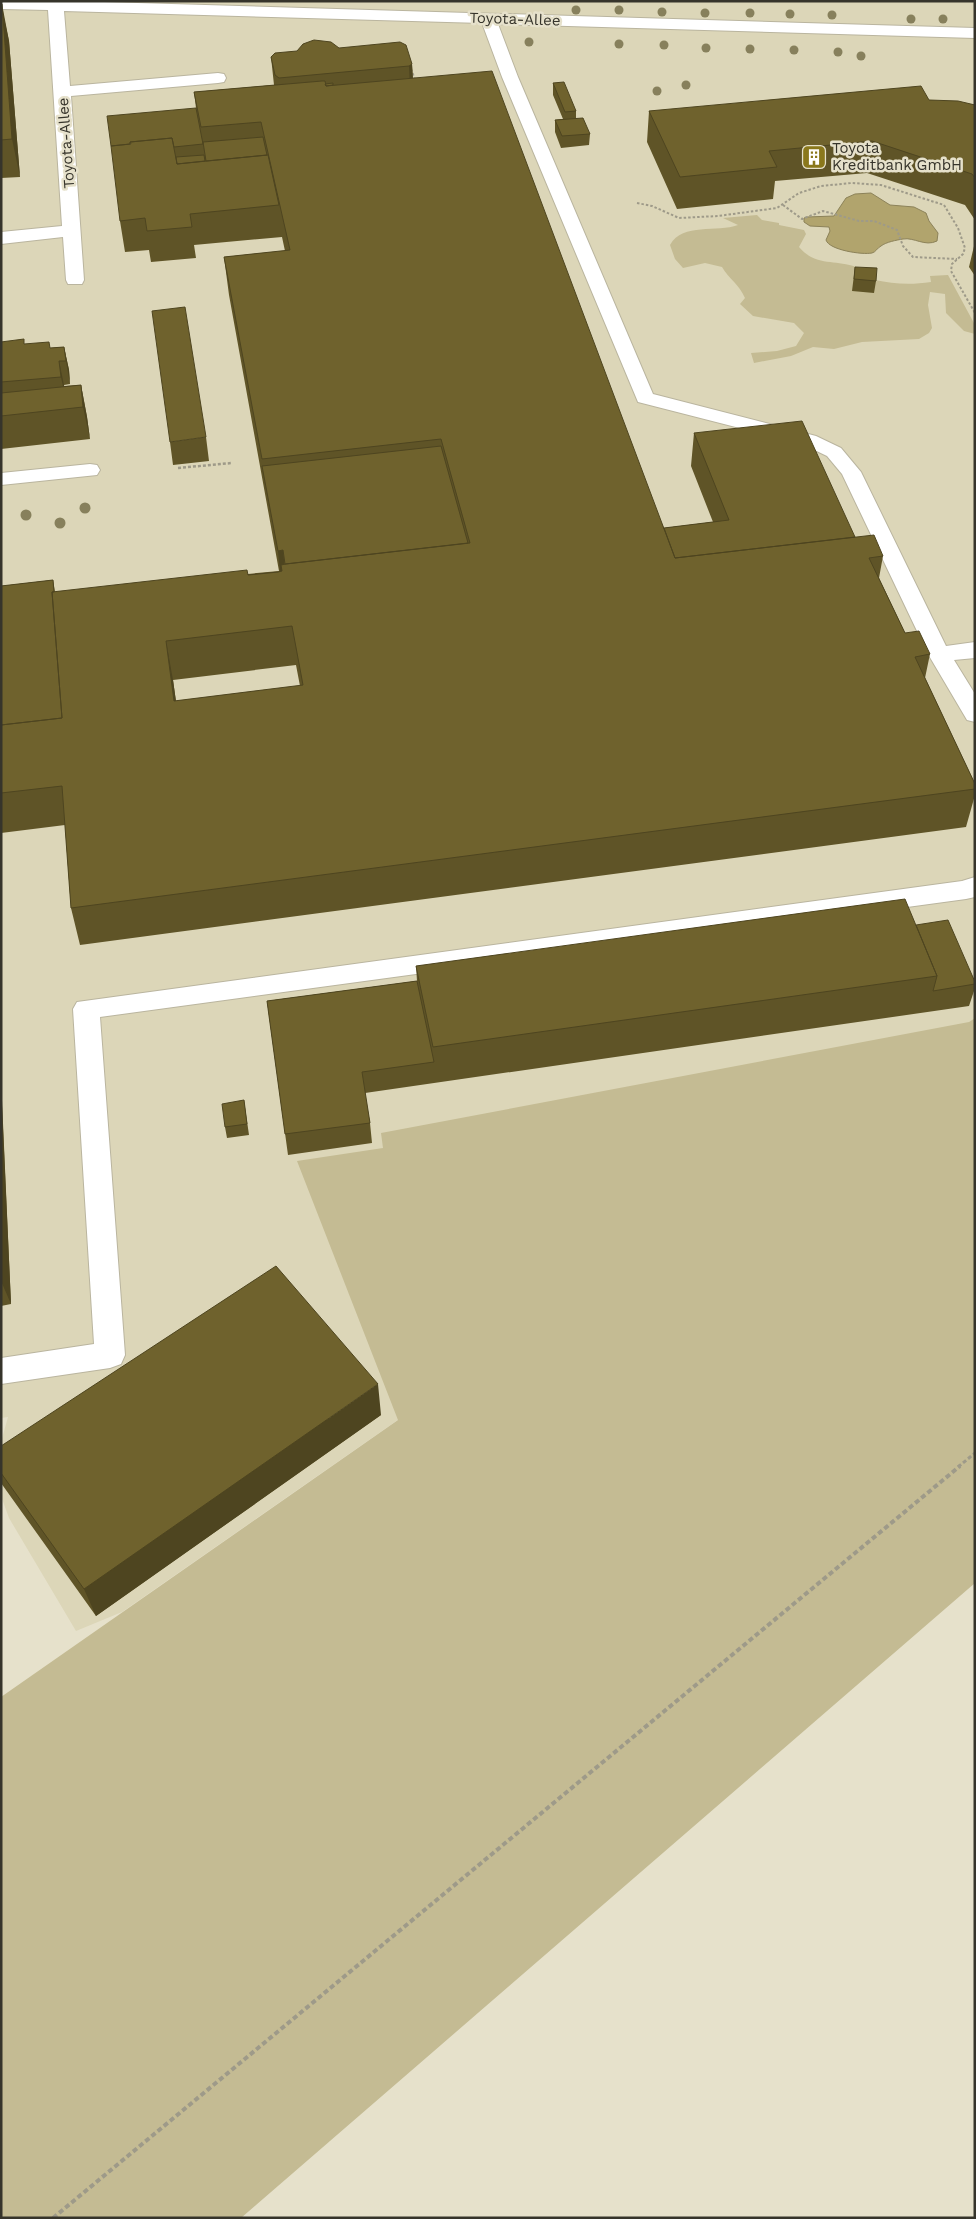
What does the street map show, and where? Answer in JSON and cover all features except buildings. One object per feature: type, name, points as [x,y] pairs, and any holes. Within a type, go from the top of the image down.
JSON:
[{"type":"street","name":"Toyota-Allee","points":[[1,4],[975,33]]},
{"type":"street","name":"Toyota-Allee","points":[[56,6],[75,280]]},
{"type":"street","points":[[489,18],[492,32],[510,77],[645,398],[808,440],[834,452],[851,472],[939,654],[975,714]]},
{"type":"street","points":[[62,92],[218,78]]},
{"type":"street","points":[[1,238],[72,231]]},
{"type":"street","points":[[1,479],[90,470]]},
{"type":"street","points":[[939,654],[975,650]]},
{"type":"street","points":[[1,1371],[110,1355],[86,1009],[946,893],[975,886]]},
{"type":"path","points":[[410,63],[417,86]]},
{"type":"path","points":[[637,203],[650,203],[658,207],[667,216],[684,219],[774,209],[784,205],[800,193],[829,186],[860,183],[884,186],[944,205],[951,212],[966,246],[963,255],[952,264],[951,271],[975,313]]},
{"type":"path","points":[[784,205],[802,219],[823,211],[859,221],[874,221],[897,230],[903,246],[913,257],[958,259]]},
{"type":"path","points":[[178,468],[232,462]]},
{"type":"path","points":[[53,2218],[975,1453]]},
{"type":"shaded area","points":[[1,1],[975,1],[975,1018],[122,1612],[76,1631],[9,1518],[1,1496],[1,1442],[8,1417],[1,1418]]},
{"type":"shaded area","points":[[871,193],[890,205],[914,207],[926,213],[929,221],[938,233],[937,241],[928,243],[903,239],[886,243],[872,253],[854,252],[839,249],[828,244],[826,240],[830,231],[829,227],[810,226],[804,222],[804,218],[807,217],[834,216],[846,198],[855,194]]},
{"type":"shaded area","points":[[757,215],[762,220],[804,230],[806,234],[799,247],[812,257],[856,267],[872,279],[916,284],[931,282],[930,276],[948,275],[975,325],[975,334],[964,331],[946,313],[945,294],[930,292],[928,305],[932,328],[929,333],[919,339],[862,342],[834,349],[813,347],[791,356],[754,363],[751,353],[777,351],[796,346],[804,333],[794,323],[753,316],[740,304],[745,298],[722,267],[705,263],[683,268],[675,259],[670,245],[683,233],[738,225],[723,218]]},
{"type":"shaded area","points":[[975,1018],[975,1583],[241,2218],[1,2218],[1,1697],[398,1420],[297,1161],[383,1148],[381,1133],[969,1022]]},
{"type":"place","name":"Toyota Kreditbank GmbH","points":[[814,157]]}]
